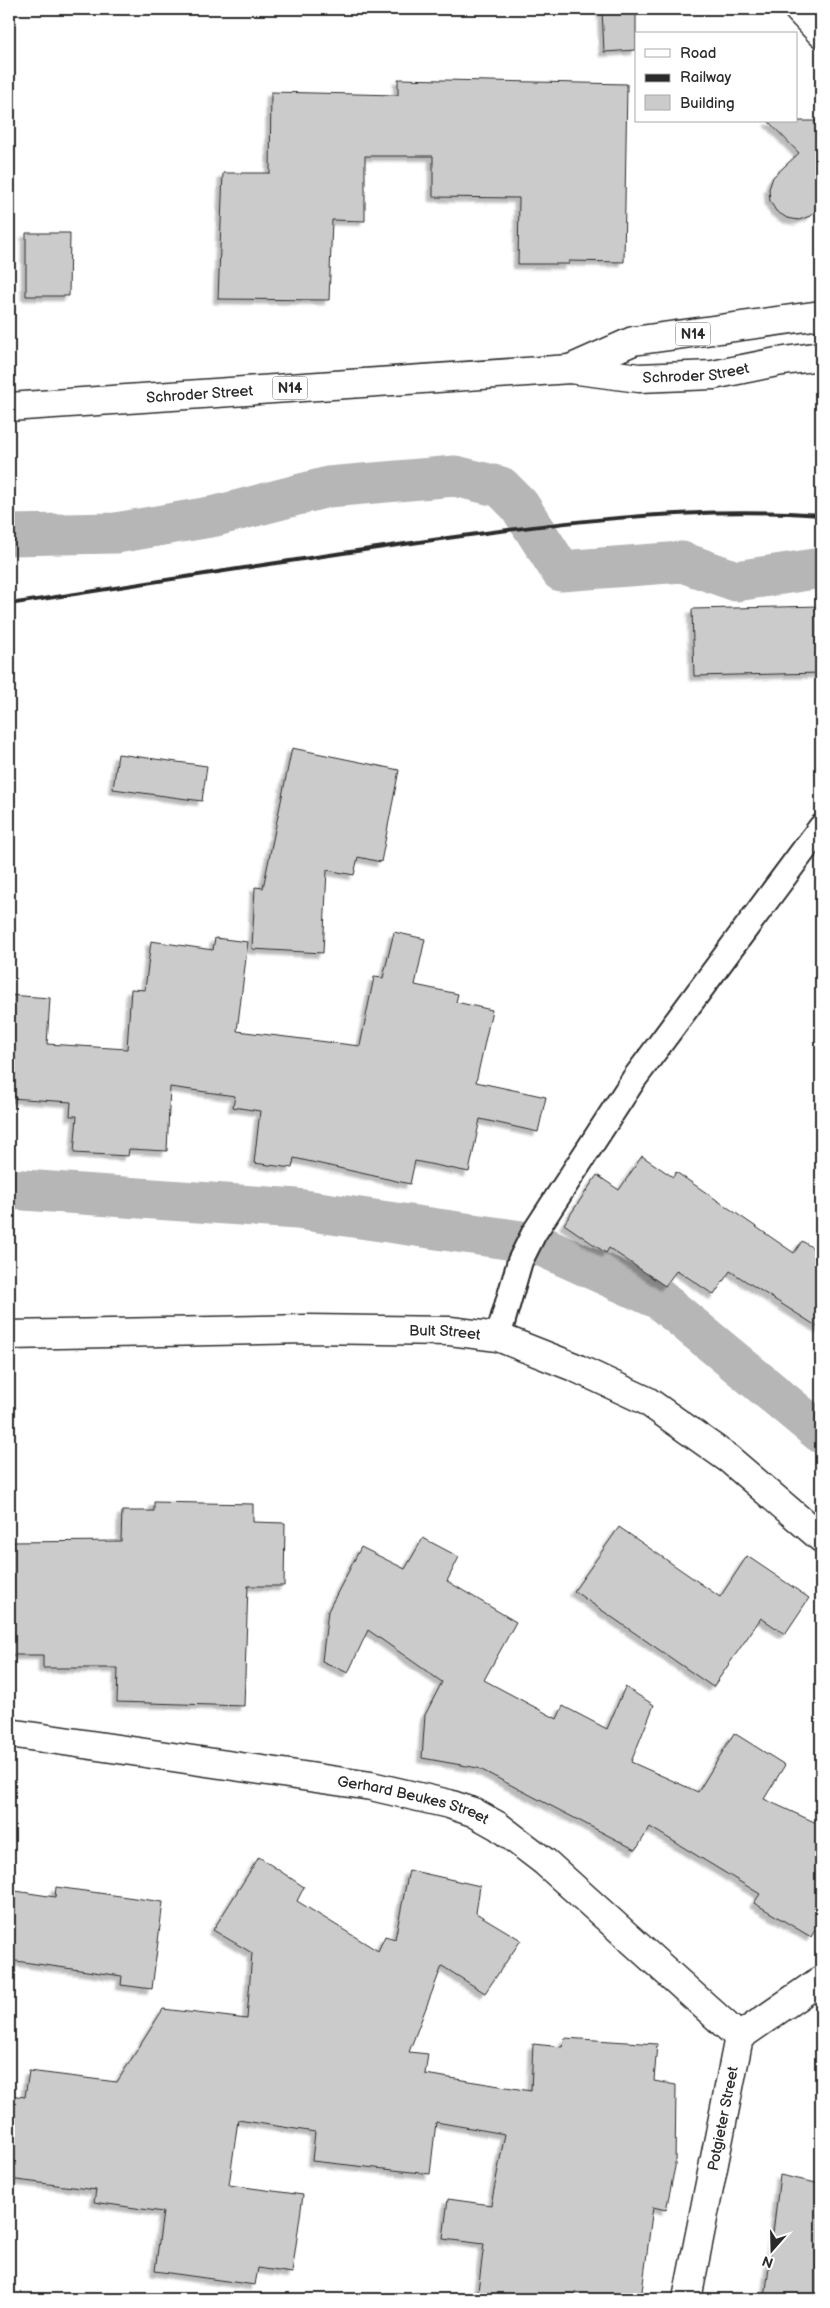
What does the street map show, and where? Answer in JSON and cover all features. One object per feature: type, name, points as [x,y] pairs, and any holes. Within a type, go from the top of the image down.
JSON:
[{"type":"main road","points":[[798,9],[821,33]]},
{"type":"main road","name":"Schroder Street","points":[[570,369],[633,342],[821,316]]},
{"type":"main road","name":"Schroder Street","points":[[9,407],[570,369],[639,378],[713,375],[778,362],[821,356]]},
{"type":"main road","name":"Bult Street","points":[[9,1335],[308,1329],[450,1331],[498,1337],[574,1367],[648,1401],[729,1459],[821,1538]]},
{"type":"main road","name":"Gerhard Beukes Street","points":[[9,1733],[371,1786],[428,1798],[473,1812],[525,1844],[739,2037]]},
{"type":"main road","points":[[739,2037],[821,1980]]},
{"type":"main road","name":"Potgieter Street","points":[[687,2299],[739,2037]]},
{"type":"lane","points":[[498,1337],[520,1261],[534,1233],[634,1079],[821,827]]},
{"type":"building","points":[[602,9],[636,9],[635,50],[604,52]]},
{"type":"building","points":[[398,79],[627,84],[624,262],[569,261],[569,264],[518,264],[519,198],[433,197],[433,156],[365,156],[365,221],[332,220],[329,300],[218,299],[223,173],[270,173],[271,92],[398,95]]},
{"type":"building","points":[[821,121],[821,205],[810,216],[799,220],[787,218],[776,211],[770,201],[769,189],[773,177],[799,153],[769,122]]},
{"type":"building","points":[[26,233],[70,233],[69,296],[26,296]]},
{"type":"building","points":[[821,606],[821,673],[694,676],[692,609]]},
{"type":"building","points":[[292,748],[399,770],[381,862],[358,857],[354,875],[327,870],[323,953],[252,949],[255,887],[263,888]]},
{"type":"building","points":[[118,754],[207,766],[202,801],[113,789]]},
{"type":"building","points":[[394,932],[425,939],[415,985],[458,994],[456,1002],[492,1010],[476,1082],[546,1097],[538,1132],[480,1119],[469,1172],[415,1161],[410,1184],[294,1158],[292,1168],[254,1163],[260,1111],[233,1107],[235,1096],[170,1087],[167,1151],[129,1149],[128,1156],[74,1153],[77,1116],[70,1116],[71,1102],[9,1098],[9,995],[50,998],[47,1044],[127,1049],[131,989],[145,990],[151,941],[213,950],[215,938],[248,942],[237,1031],[360,1046],[374,977],[383,978]]},
{"type":"building","points":[[642,1156],[673,1177],[676,1172],[794,1253],[802,1241],[821,1253],[821,1329],[730,1271],[714,1295],[677,1270],[665,1286],[609,1248],[606,1253],[564,1224],[597,1175],[619,1190]]},
{"type":"building","points":[[154,1502],[253,1504],[253,1522],[285,1523],[284,1586],[248,1586],[244,1706],[117,1702],[118,1668],[43,1668],[43,1655],[9,1655],[9,1542],[121,1541],[122,1511],[154,1511]]},
{"type":"building","points":[[619,1527],[720,1597],[747,1556],[809,1598],[785,1634],[761,1618],[713,1687],[574,1591]]},
{"type":"building","points":[[423,1538],[459,1557],[447,1581],[516,1622],[484,1680],[557,1719],[563,1706],[607,1729],[625,1687],[654,1705],[631,1762],[698,1792],[734,1733],[785,1765],[764,1799],[821,1825],[821,1920],[811,1937],[754,1903],[760,1894],[650,1827],[636,1850],[478,1768],[422,1758],[425,1715],[442,1682],[368,1630],[348,1673],[322,1661],[328,1611],[361,1547],[405,1569]]},
{"type":"building","points":[[259,1857],[304,1887],[297,1901],[378,1951],[385,1936],[395,1939],[409,1870],[480,1886],[476,1913],[521,1940],[485,1993],[442,1966],[409,2052],[428,2054],[425,2074],[531,2091],[533,2044],[562,2047],[565,2038],[657,2044],[654,2081],[676,2085],[675,2167],[666,2210],[653,2207],[641,2299],[477,2299],[484,2244],[443,2239],[448,2199],[491,2205],[505,2134],[436,2122],[430,2174],[312,2161],[315,2132],[238,2120],[229,2185],[303,2195],[292,2273],[258,2268],[255,2285],[155,2271],[163,2212],[94,2202],[96,2190],[9,2179],[9,2095],[25,2097],[29,2071],[117,2082],[163,2009],[247,2019],[252,1953],[213,1930]]},
{"type":"building","points":[[56,1887],[163,1902],[152,1989],[121,1985],[122,1976],[9,1960],[9,1890],[55,1897]]},
{"type":"building","points":[[780,2175],[821,2184],[821,2299],[765,2299]]},
{"type":"waterway","points":[[9,535],[116,533],[216,516],[328,487],[455,476],[501,487],[519,505],[561,571],[682,562],[736,581],[821,568]]},
{"type":"waterway","points":[[9,1189],[297,1209],[535,1243],[659,1299],[821,1433]]},
{"type":"railway","points":[[9,604],[361,550],[565,523],[667,514],[719,512],[821,515]]}]
